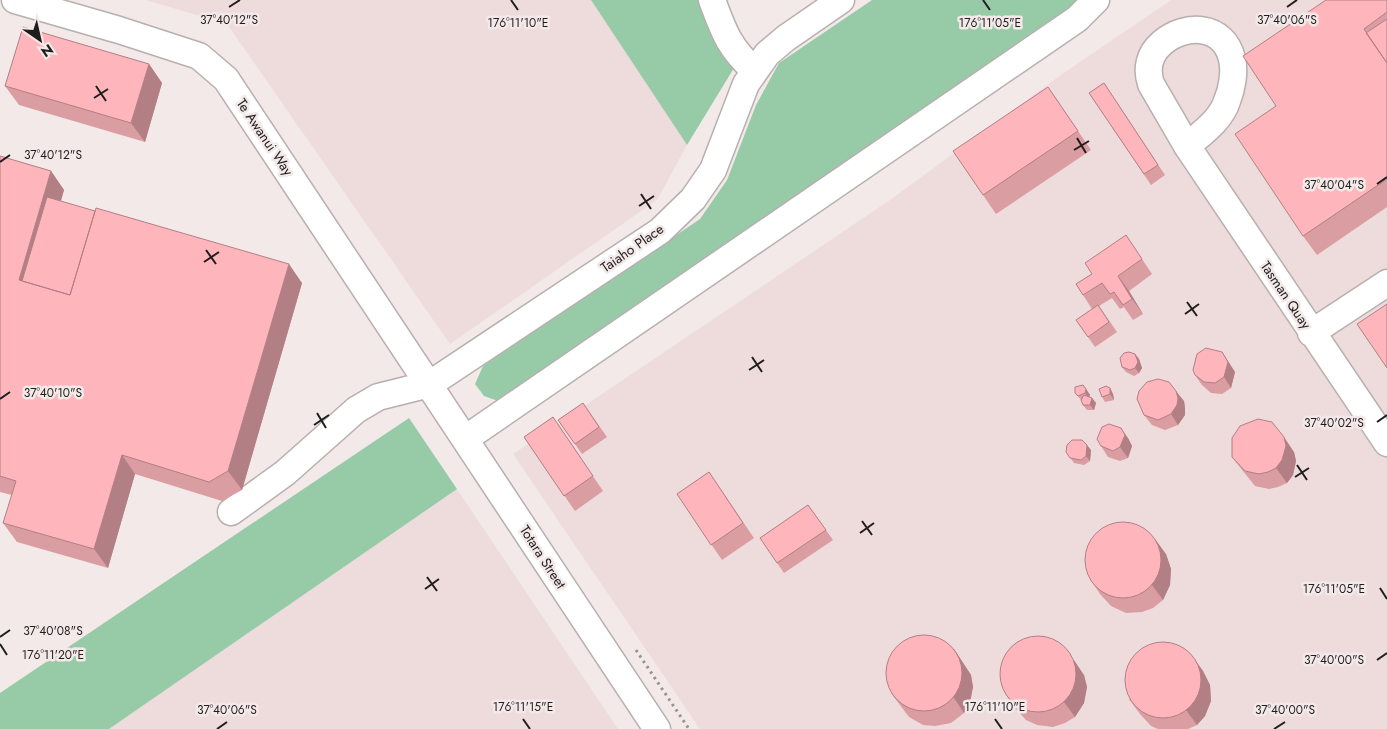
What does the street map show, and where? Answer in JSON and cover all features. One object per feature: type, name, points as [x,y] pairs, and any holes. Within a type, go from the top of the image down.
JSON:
[{"type":"street","name":"Te Awanui Way","points":[[15,0],[120,30],[199,56],[226,79],[430,384]]},
{"type":"street","points":[[712,0],[724,33],[737,55],[755,71]]},
{"type":"street","name":"Taiaho Place","points":[[231,512],[285,473],[356,410],[378,397],[430,384],[660,231],[693,199],[713,170],[746,84],[767,54],[786,38],[841,0]]},
{"type":"street","points":[[465,439],[1077,19],[1096,0]]},
{"type":"street","name":"Tasman Quay","points":[[1188,146],[1311,333],[1387,443]]},
{"type":"street","points":[[1311,333],[1387,283]]},
{"type":"street","name":"Totara Street","points":[[430,384],[657,729]]},
{"type":"path","points":[[632,644],[689,729]]},
{"type":"shaded area","points":[[146,0],[591,0],[687,145],[657,200],[450,344],[227,24]]},
{"type":"shaded area","points":[[1171,0],[1387,0],[1387,729],[700,729],[513,454],[890,200],[1061,75]]},
{"type":"shaded area","points":[[457,489],[618,729],[109,729]]},
{"type":"green space","points":[[591,0],[702,0],[734,68],[687,145]]},
{"type":"green space","points":[[872,0],[1084,0],[501,402],[484,396],[475,384],[483,366],[700,219],[727,180],[756,105],[779,63]]},
{"type":"green space","points":[[409,418],[457,489],[109,729],[0,729],[0,693]]},
{"type":"building","points":[[1326,0],[1387,0],[1387,12],[1364,29],[1387,63],[1387,179],[1303,236],[1235,134],[1276,106],[1243,56]]},
{"type":"building","points":[[1387,19],[1387,63],[1366,33]]},
{"type":"building","points":[[23,27],[149,64],[131,123],[5,86]]},
{"type":"building","points":[[1104,83],[1158,165],[1144,174],[1089,93]]},
{"type":"building","points":[[1048,87],[1078,131],[983,195],[953,151]]},
{"type":"building","points":[[0,156],[51,171],[19,280],[70,295],[96,208],[289,264],[228,471],[209,482],[122,455],[94,549],[3,523],[16,481],[0,476]]},
{"type":"building","points":[[47,197],[95,211],[70,295],[22,281]]},
{"type":"building","points":[[1126,235],[1142,259],[1118,276],[1132,299],[1123,305],[1114,292],[1110,294],[1102,283],[1083,295],[1076,284],[1092,274],[1085,263]]},
{"type":"building","points":[[1387,304],[1387,368],[1357,324]]},
{"type":"building","points":[[1098,305],[1109,322],[1088,337],[1076,320]]},
{"type":"building","points":[[1206,348],[1222,352],[1228,362],[1224,377],[1215,383],[1204,382],[1195,375],[1193,370],[1197,354]]},
{"type":"building","points":[[1124,353],[1135,354],[1138,362],[1135,368],[1130,370],[1122,367],[1120,358]]},
{"type":"building","points":[[1158,379],[1169,382],[1176,391],[1178,398],[1177,405],[1171,414],[1158,420],[1144,415],[1137,399],[1139,391],[1147,382]]},
{"type":"building","points":[[1083,385],[1086,389],[1085,393],[1078,396],[1075,393],[1075,387]]},
{"type":"building","points":[[1106,386],[1110,388],[1110,394],[1102,397],[1099,389]]},
{"type":"building","points":[[1084,395],[1092,398],[1090,405],[1083,405],[1081,400]]},
{"type":"building","points":[[583,403],[599,427],[575,444],[558,420]]},
{"type":"building","points":[[553,417],[593,476],[564,496],[524,437]]},
{"type":"building","points":[[1258,419],[1272,422],[1284,437],[1286,446],[1282,460],[1276,468],[1259,474],[1245,471],[1232,457],[1232,438],[1240,426]]},
{"type":"building","points":[[1109,424],[1121,428],[1125,435],[1120,447],[1113,451],[1101,446],[1097,439],[1102,427]]},
{"type":"building","points":[[1072,440],[1082,440],[1087,445],[1086,456],[1081,460],[1070,458],[1066,452],[1067,445]]},
{"type":"building","points":[[709,472],[743,523],[711,545],[677,494]]},
{"type":"building","points":[[808,505],[826,530],[777,563],[760,538]]},
{"type":"building","points":[[1123,522],[1138,525],[1150,533],[1158,545],[1161,560],[1158,575],[1150,587],[1138,595],[1123,598],[1108,595],[1096,587],[1088,575],[1085,560],[1088,545],[1096,533],[1108,525]]},
{"type":"building","points":[[924,635],[938,638],[951,646],[959,659],[962,673],[959,687],[951,700],[938,708],[924,711],[910,708],[897,700],[889,687],[886,673],[889,659],[897,646],[910,638]]},
{"type":"building","points":[[1038,636],[1052,639],[1065,647],[1073,660],[1076,674],[1073,688],[1065,701],[1052,709],[1038,712],[1024,709],[1011,701],[1003,688],[1000,674],[1003,660],[1011,647],[1024,639]]},
{"type":"building","points":[[1163,642],[1177,645],[1190,653],[1198,666],[1201,680],[1198,694],[1190,707],[1177,715],[1163,718],[1149,715],[1136,707],[1128,694],[1125,680],[1128,666],[1136,653],[1149,645]]}]
